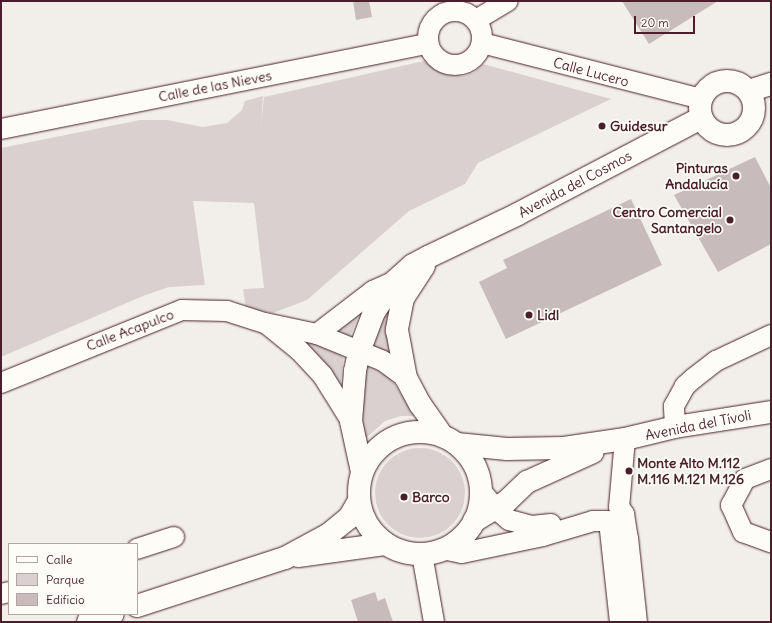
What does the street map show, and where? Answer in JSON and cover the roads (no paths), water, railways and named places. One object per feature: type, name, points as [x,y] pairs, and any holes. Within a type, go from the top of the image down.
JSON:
[{"type":"main road","points":[[718,82],[738,83],[749,91],[754,102],[754,113],[743,131],[734,135],[718,135],[708,129],[701,108],[710,86],[718,82]]},
{"type":"main road","points":[[749,91],[771,84]]},
{"type":"main road","name":"Avenida del Cosmos","points":[[449,249],[701,108]]},
{"type":"main road","points":[[285,558],[329,534],[349,518],[359,501],[362,472],[351,421],[352,387],[359,352],[374,312],[395,280],[413,265],[449,249]]},
{"type":"main road","points":[[359,501],[368,526],[386,544],[398,550],[432,552],[460,538],[474,521],[481,491],[478,473],[469,457],[450,440],[420,404],[406,378],[397,330],[403,298],[420,269],[449,249]]},
{"type":"main road","name":"Avenida del Tívoli","points":[[450,440],[507,449],[564,448],[625,439],[675,427],[771,412]]},
{"type":"main road","points":[[362,472],[370,457],[381,445],[395,437],[410,432],[427,432],[450,440]]},
{"type":"main road","name":"Avenida del Tívoli","points":[[474,521],[496,509],[527,482],[560,465],[625,439]]},
{"type":"main road","points":[[138,606],[285,558],[386,544]]},
{"type":"main road","points":[[88,622],[110,615]]},
{"type":"street","points":[[476,20],[508,1]]},
{"type":"street","points":[[445,6],[469,14],[476,20],[482,30],[482,44],[474,58],[456,66],[439,60],[428,44],[431,25],[445,6]]},
{"type":"street","name":"Calle de las Nieves","points":[[1,128],[428,44]]},
{"type":"street","name":"Calle Lucero","points":[[482,44],[701,108]]},
{"type":"street","points":[[317,334],[373,291],[395,280]]},
{"type":"street","name":"Calle Acapulco","points":[[1,383],[182,310],[227,311],[265,323],[317,334],[383,361],[406,378]]},
{"type":"street","points":[[265,323],[299,350],[323,376],[351,421]]},
{"type":"street","points":[[675,427],[674,406],[685,386],[716,361],[771,335]]},
{"type":"street","points":[[625,439],[619,507],[624,514],[628,538],[637,622]]},
{"type":"street","points":[[771,469],[745,479],[731,505],[743,532],[771,542]]},
{"type":"street","points":[[481,491],[496,509],[513,522],[532,526],[619,507]]},
{"type":"street","points":[[434,622],[432,552],[462,553],[604,519],[609,521],[610,525],[620,622]]},
{"type":"street","points":[[138,549],[174,537]]},
{"type":"place","name":"Guidesur","points":[[602,126]]},
{"type":"place","name":"Pinturas Andalucía","points":[[736,176]]},
{"type":"place","name":"Centro Comercial Santangelo","points":[[730,220]]},
{"type":"place","name":"Lidl","points":[[529,315]]},
{"type":"place","name":"Monte Alto M.112 M.116 M.121 M.126","points":[[629,471]]},
{"type":"place","name":"Barco","points":[[404,497]]}]
